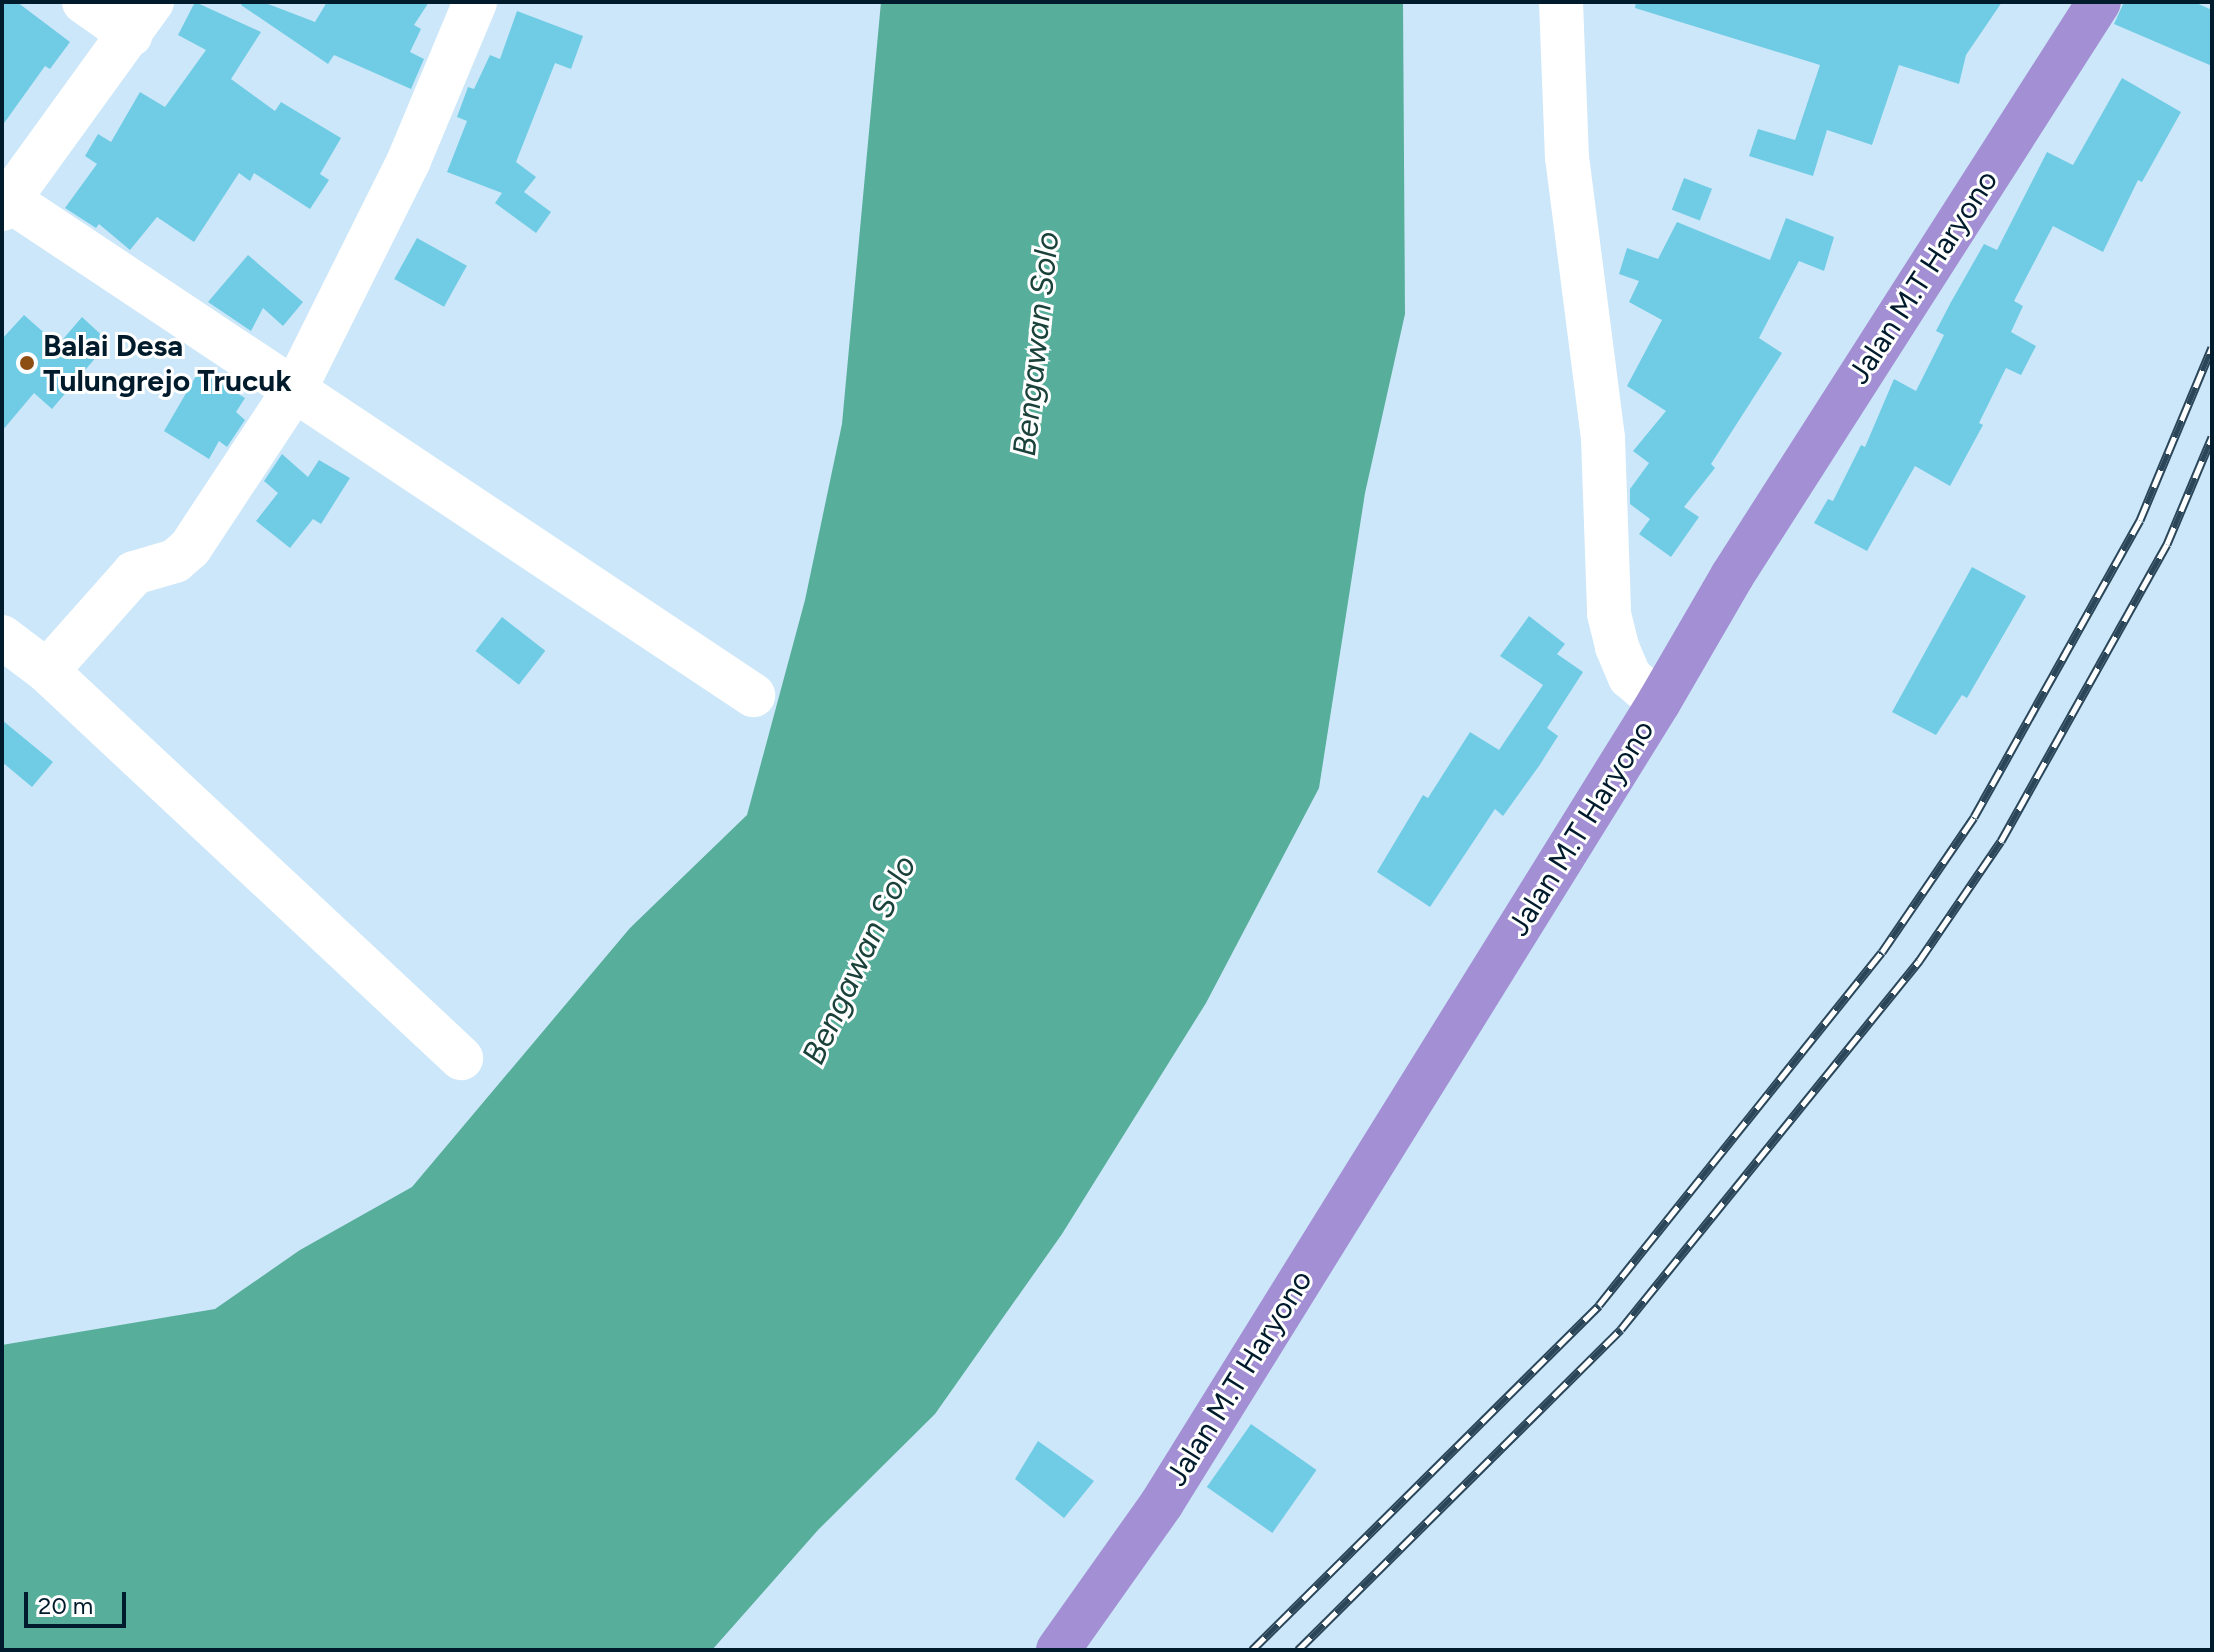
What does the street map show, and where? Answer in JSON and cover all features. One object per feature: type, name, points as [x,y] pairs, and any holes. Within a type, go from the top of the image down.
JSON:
[{"type":"highway","name":"Jalan M.T Haryono","points":[[1058,1650],[1162,1503],[1659,702],[1732,576],[2099,2]]},
{"type":"street","points":[[84,2],[141,18],[6,205],[295,389],[753,695]]},
{"type":"street","points":[[47,671],[134,573],[175,561],[190,548],[295,389],[409,160],[475,2]]},
{"type":"street","points":[[1561,2],[1567,157],[1603,438],[1609,614],[1617,647],[1630,677],[1659,702]]},
{"type":"street","points":[[2,637],[47,671],[461,1058]]},
{"type":"water","name":"Bengawan Solo","points":[[881,2],[1403,2],[1405,314],[1365,493],[1319,788],[1206,1003],[1062,1234],[935,1414],[818,1530],[712,1650],[2,1650],[2,1345],[215,1309],[300,1250],[412,1187],[630,928],[747,815],[805,600],[842,424]]},
{"type":"building","points":[[2,2],[17,2],[70,42],[50,69],[45,66],[2,126]]},
{"type":"building","points":[[195,2],[261,32],[231,79],[275,111],[281,102],[341,138],[320,174],[329,180],[310,209],[254,173],[250,181],[239,173],[194,242],[157,217],[130,250],[99,224],[96,228],[65,208],[97,164],[85,156],[98,134],[111,142],[140,92],[165,107],[206,50],[178,35]]},
{"type":"building","points":[[243,2],[263,2],[315,22],[327,2],[429,2],[414,25],[421,29],[410,52],[424,59],[411,89],[334,55],[328,64],[241,5]]},
{"type":"building","points":[[1636,2],[2002,2],[1966,55],[1959,84],[1899,65],[1872,145],[1827,130],[1813,176],[1749,156],[1758,129],[1795,140],[1820,65],[1635,8]]},
{"type":"building","points":[[2124,2],[2194,2],[2212,10],[2212,66],[2114,24]]},
{"type":"building","points":[[517,11],[583,36],[571,69],[555,63],[516,162],[536,177],[524,192],[551,212],[536,233],[495,203],[502,193],[447,172],[467,121],[457,117],[468,87],[474,89],[490,55],[500,59]]},
{"type":"building","points":[[2122,78],[2181,112],[2142,182],[2138,180],[2103,252],[2053,226],[2014,301],[2023,306],[2011,332],[2036,346],[2021,375],[2006,368],[1979,423],[1983,425],[1950,486],[1915,466],[1867,551],[1814,523],[1828,499],[1833,501],[1861,445],[1865,447],[1894,379],[1916,391],[1944,335],[1936,331],[1951,302],[1984,244],[1997,250],[2047,152],[2073,165]]},
{"type":"building","points":[[1684,178],[1712,189],[1700,220],[1672,210]]},
{"type":"building","points":[[1786,218],[1834,237],[1824,271],[1799,261],[1759,338],[1782,353],[1711,464],[1715,468],[1684,507],[1699,517],[1671,557],[1639,534],[1650,519],[1630,504],[1630,489],[1649,463],[1633,451],[1666,411],[1627,386],[1662,320],[1629,302],[1639,281],[1619,274],[1627,248],[1658,259],[1677,222],[1770,260]]},
{"type":"building","points":[[417,238],[467,266],[444,307],[394,279]]},
{"type":"building","points":[[248,255],[303,302],[283,326],[263,308],[251,331],[208,302]]},
{"type":"building","points":[[24,315],[58,345],[82,317],[109,342],[52,409],[34,393],[2,431],[2,339]]},
{"type":"building","points":[[199,371],[245,398],[236,412],[245,420],[227,447],[219,441],[209,459],[164,431]]},
{"type":"building","points":[[282,454],[308,477],[319,460],[350,478],[321,524],[313,519],[290,548],[256,521],[278,493],[264,481]]},
{"type":"building","points":[[1972,567],[2026,596],[1967,698],[1962,695],[1936,735],[1892,712]]},
{"type":"building","points":[[1529,616],[1565,644],[1557,654],[1583,672],[1547,728],[1558,736],[1539,766],[1503,816],[1495,809],[1430,907],[1377,872],[1423,795],[1428,798],[1470,732],[1499,750],[1543,685],[1500,656]]},
{"type":"building","points":[[502,617],[545,651],[519,685],[476,651]]},
{"type":"building","points":[[2,720],[53,762],[32,787],[2,762]]},
{"type":"building","points":[[1251,1424],[1317,1470],[1272,1533],[1207,1487]]},
{"type":"building","points":[[1038,1441],[1094,1481],[1064,1518],[1015,1479]]},
{"type":"railway","points":[[1252,1650],[1599,1305],[1882,952],[1974,817],[2140,520],[2212,347]]},
{"type":"railway","points":[[1298,1650],[1621,1329],[1919,961],[2001,841],[2167,544],[2212,437]]},
{"type":"place","name":"Balai Desa Tulungrejo Trucuk","points":[[27,363]]}]
